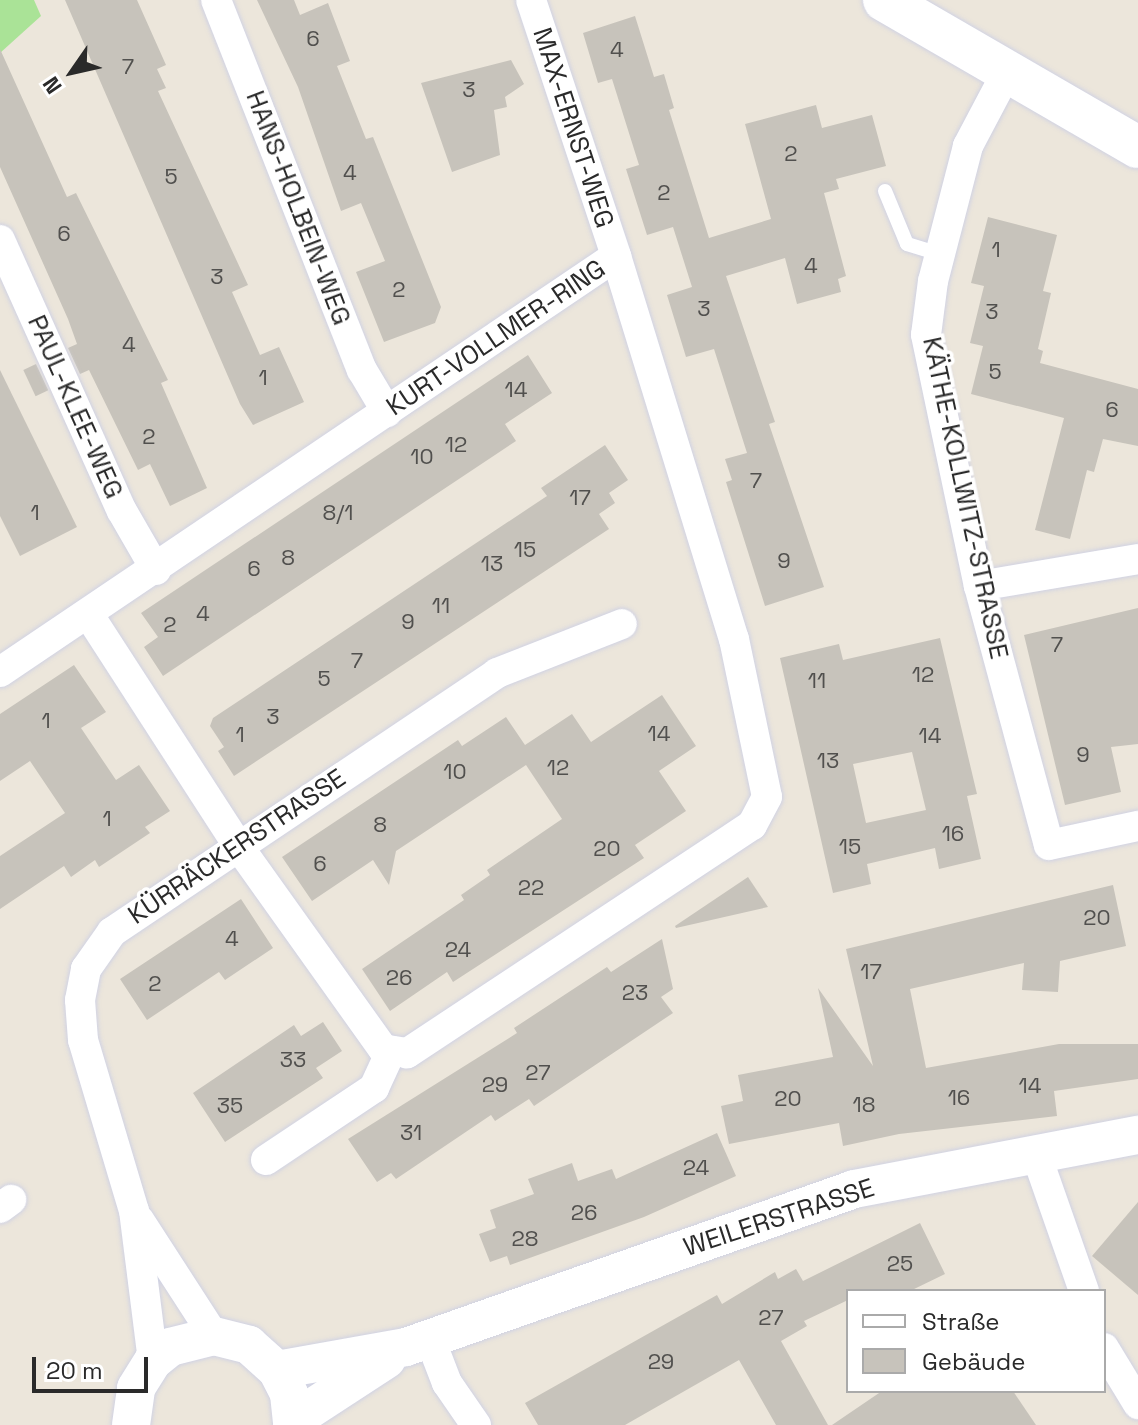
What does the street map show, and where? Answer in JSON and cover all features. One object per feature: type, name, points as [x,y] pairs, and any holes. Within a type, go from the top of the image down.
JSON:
[{"type":"main road","points":[[884,0],[1138,147]]},
{"type":"street","name":"HANS-HOLBEIN-WEG","points":[[216,0],[362,370],[387,412]]},
{"type":"street","name":"MAX-ERNST-WEG","points":[[531,0],[616,256]]},
{"type":"street","name":"KÄTHE-KOLLWITZ-STRASSE","points":[[1008,70],[968,146],[939,254],[926,335],[979,586],[1049,845],[1138,826]]},
{"type":"street","name":"PAUL-KLEE-WEG","points":[[0,240],[129,525],[156,570]]},
{"type":"street","name":"KURT-VOLLMER-RING","points":[[0,672],[156,570],[616,256],[734,639],[767,797],[752,825],[684,871],[407,1053],[391,1051]]},
{"type":"street","points":[[979,586],[1138,559]]},
{"type":"street","points":[[89,615],[237,844],[383,1049],[391,1051],[374,1088],[266,1160]]},
{"type":"street","name":"KÜRRÄCKERSTRASSE","points":[[153,1361],[134,1211],[83,1040],[80,1000],[86,969],[112,932],[237,844],[497,673],[622,624]]},
{"type":"street","name":"WEILERSTRASSE","points":[[277,1370],[418,1343],[854,1189],[1035,1151],[1138,1135]]},
{"type":"street","points":[[1035,1151],[1083,1289]]},
{"type":"street","name":"KÜRRÄCKERSTRASSE","points":[[134,1211],[214,1336]]},
{"type":"street","points":[[101,1425],[131,1414],[153,1361],[170,1347],[214,1336],[249,1345],[277,1370],[289,1394],[292,1423]]},
{"type":"street","points":[[418,1343],[476,1425]]},
{"type":"street","name":"WEILERSTRASSE","points":[[292,1423],[418,1343]]},
{"type":"street","points":[[1106,1351],[1138,1404]]},
{"type":"lane","points":[[885,191],[907,244],[939,254]]},
{"type":"green space","points":[[0,0],[34,0],[41,16],[0,53]]},
{"type":"building","points":[[65,0],[137,0],[166,65],[157,69],[166,88],[158,91],[248,285],[232,292],[260,355],[279,347],[304,402],[253,425],[240,404]]},
{"type":"building","points":[[257,0],[294,0],[300,15],[328,3],[350,61],[337,66],[366,139],[373,137],[441,307],[435,323],[384,342],[356,272],[385,261],[361,203],[341,211],[298,87]]},
{"type":"building","points":[[635,16],[654,77],[664,74],[674,108],[669,110],[709,238],[771,219],[745,124],[816,105],[822,128],[872,115],[886,166],[836,179],[839,189],[824,193],[846,276],[838,279],[841,292],[797,304],[785,258],[726,276],[775,422],[769,424],[824,587],[765,606],[726,482],[732,480],[725,459],[747,453],[714,349],[686,357],[667,295],[692,287],[673,227],[647,235],[626,169],[639,165],[612,79],[598,83],[583,33]]},
{"type":"building","points":[[0,49],[67,197],[76,193],[168,380],[161,383],[207,488],[170,506],[150,464],[138,470],[89,370],[80,374],[68,348],[77,344],[68,319],[0,167]]},
{"type":"building","points":[[511,60],[524,84],[505,97],[507,107],[494,110],[500,155],[452,172],[421,83]]},
{"type":"building","points":[[988,217],[1057,235],[1043,291],[1051,293],[1038,349],[1043,351],[1040,363],[1138,389],[1138,446],[1103,439],[1094,472],[1087,470],[1070,539],[1035,530],[1064,418],[971,394],[983,346],[970,343],[984,286],[971,283]]},
{"type":"building","points":[[528,355],[552,393],[505,424],[516,441],[163,676],[144,647],[158,637],[141,613]]},
{"type":"building","points":[[36,364],[48,390],[36,396],[23,370]]},
{"type":"building","points":[[0,370],[77,527],[20,556],[0,516]]},
{"type":"building","points":[[605,445],[628,480],[609,493],[615,503],[599,514],[609,529],[234,776],[218,751],[224,747],[210,726],[213,718],[547,496],[541,488]]},
{"type":"building","points":[[1138,608],[1138,744],[1111,747],[1121,792],[1065,805],[1024,635]]},
{"type":"building","points":[[940,638],[977,794],[967,796],[981,859],[939,869],[935,848],[867,864],[871,884],[833,893],[780,658],[839,644],[843,660]],"holes":[[[912,752],[926,810],[866,823],[853,764]]]},
{"type":"building","points":[[74,665],[106,712],[81,728],[116,780],[139,765],[170,811],[145,827],[150,833],[99,867],[95,860],[71,877],[64,866],[0,909],[0,856],[65,813],[30,761],[0,781],[0,714]]},
{"type":"building","points":[[662,695],[696,746],[659,771],[686,811],[635,845],[644,858],[453,982],[447,972],[390,1011],[362,969],[464,900],[461,895],[490,875],[487,870],[562,819],[526,765],[396,851],[389,885],[373,860],[312,901],[282,857],[458,740],[462,746],[506,717],[525,745],[572,714],[591,742]]},
{"type":"building","points":[[748,877],[768,907],[676,928],[675,926]]},
{"type":"building","points":[[1113,885],[1126,946],[1060,961],[1058,992],[1022,990],[1024,963],[910,989],[926,1068],[1059,1044],[1138,1044],[1138,1079],[1054,1091],[1057,1116],[899,1134],[843,1146],[839,1123],[729,1144],[721,1106],[743,1101],[738,1075],[833,1057],[818,988],[873,1066],[846,949]]},
{"type":"building","points":[[241,899],[273,948],[225,980],[219,972],[147,1020],[120,979]]},
{"type":"building","points":[[662,939],[673,989],[661,997],[673,1013],[534,1106],[529,1099],[495,1121],[491,1115],[396,1179],[391,1173],[377,1182],[348,1139],[517,1033],[514,1028],[607,967],[611,972]]},
{"type":"building","points":[[323,1022],[342,1051],[316,1068],[323,1078],[225,1142],[193,1093],[294,1025],[301,1036]]},
{"type":"building","points":[[717,1133],[736,1176],[644,1217],[510,1265],[507,1256],[490,1262],[479,1234],[496,1228],[490,1210],[534,1194],[528,1179],[572,1163],[578,1181],[612,1169],[616,1179]]},
{"type":"building","points":[[1138,1202],[1138,1295],[1092,1256]]},
{"type":"building","points":[[920,1223],[945,1274],[914,1289],[846,1289],[846,1301],[804,1321],[807,1326],[781,1341],[828,1425],[776,1425],[739,1360],[625,1425],[538,1425],[525,1403],[717,1295],[722,1304],[775,1272],[778,1279],[796,1269],[803,1281]]},
{"type":"building","points":[[879,1393],[1014,1393],[1036,1425],[832,1425]]}]
